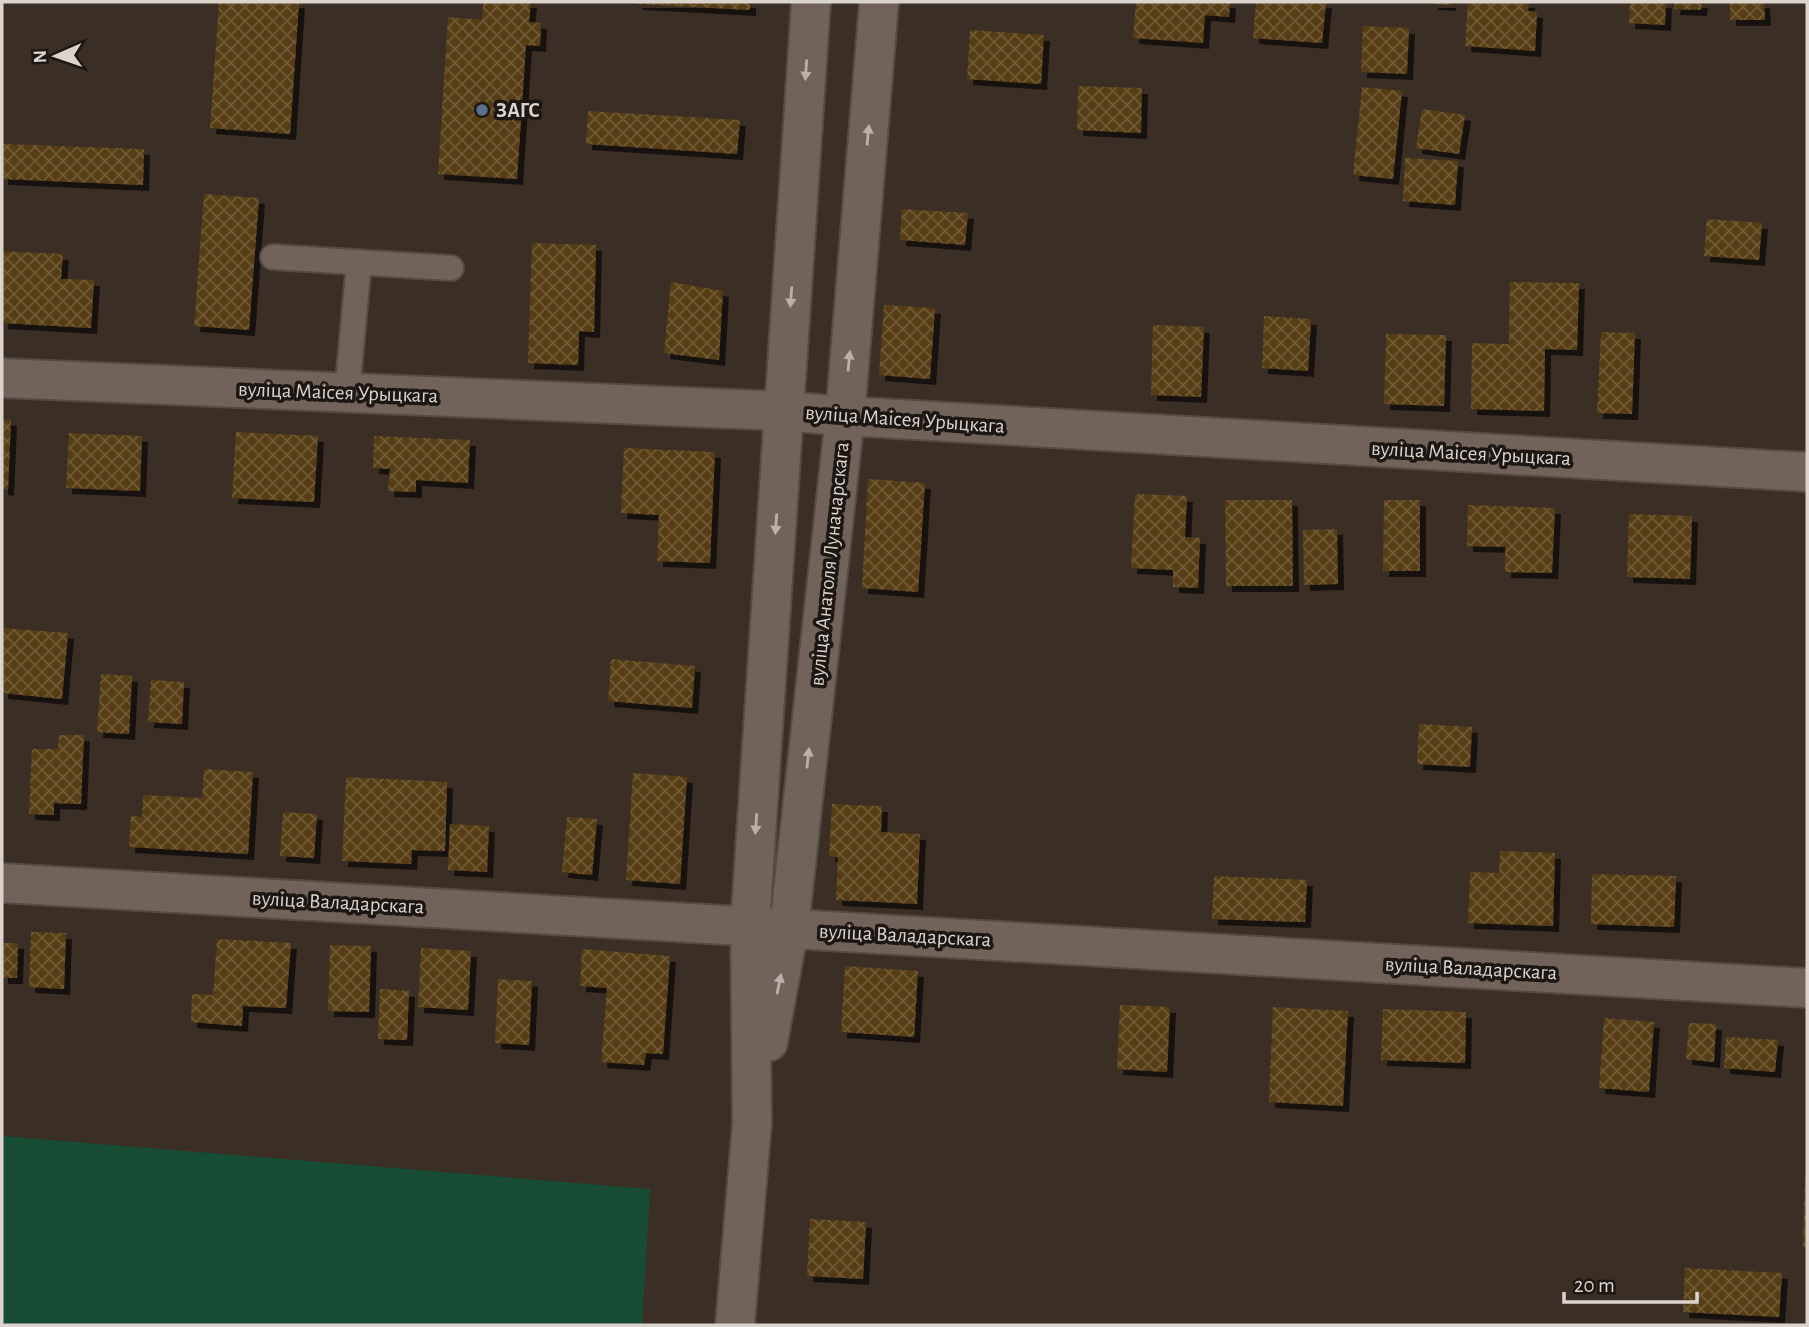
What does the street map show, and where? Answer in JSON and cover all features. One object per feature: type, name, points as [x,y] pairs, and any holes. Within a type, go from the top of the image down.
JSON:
[{"type":"street","name":"вуліца Анатоля Луначарскага","points":[[735,1325],[752,1123],[750,926],[811,2]]},
{"type":"street","name":"вуліца Анатоля Луначарскага","points":[[752,1123],[789,928],[845,416],[879,2]]},
{"type":"street","name":"вуліца Маісея Урыцкага","points":[[2,378],[783,411],[1807,472]]},
{"type":"street","name":"вуліца Валадарскага","points":[[2,883],[1807,988]]},
{"type":"lane","points":[[273,257],[451,268]]},
{"type":"lane","points":[[347,393],[359,262]]},
{"type":"green space","points":[[2,1136],[650,1189],[642,1325],[2,1325]]},
{"type":"building","points":[[219,2],[299,2],[290,134],[210,128]]},
{"type":"building","name":"ЗАГС","points":[[483,2],[531,2],[529,22],[541,23],[540,46],[526,45],[517,179],[438,174],[448,17],[482,20]]},
{"type":"building","points":[[750,2],[750,10],[637,4]]},
{"type":"building","points":[[1136,2],[1230,2],[1229,17],[1205,15],[1203,43],[1133,38]]},
{"type":"building","points":[[1256,2],[1326,2],[1322,43],[1253,38]]},
{"type":"building","points":[[1450,2],[1450,5],[1432,4]]},
{"type":"building","points":[[1468,2],[1529,2],[1528,11],[1537,12],[1535,51],[1465,46]]},
{"type":"building","points":[[1630,2],[1666,2],[1665,25],[1629,23]]},
{"type":"building","points":[[1675,2],[1702,2],[1701,10],[1674,9]]},
{"type":"building","points":[[1730,2],[1764,2],[1765,20],[1730,20]]},
{"type":"building","points":[[1363,26],[1409,28],[1407,74],[1361,72]]},
{"type":"building","points":[[970,30],[1044,35],[1041,84],[967,79]]},
{"type":"building","points":[[1078,86],[1142,88],[1141,133],[1077,130]]},
{"type":"building","points":[[1362,87],[1402,91],[1393,179],[1353,175]]},
{"type":"building","points":[[1422,109],[1465,115],[1459,154],[1416,148]]},
{"type":"building","points":[[588,111],[740,120],[737,154],[586,144]]},
{"type":"building","points":[[2,144],[144,149],[143,185],[2,179]]},
{"type":"building","points":[[1405,158],[1458,161],[1455,205],[1403,201]]},
{"type":"building","points":[[204,194],[259,198],[249,330],[194,326]]},
{"type":"building","points":[[902,209],[968,213],[965,245],[900,240]]},
{"type":"building","points":[[1707,219],[1762,223],[1759,260],[1704,256]]},
{"type":"building","points":[[532,243],[596,245],[594,332],[579,331],[578,365],[528,363]]},
{"type":"building","points":[[2,251],[63,254],[61,279],[94,280],[91,328],[2,323]]},
{"type":"building","points":[[671,282],[723,291],[719,360],[664,353]]},
{"type":"building","points":[[1510,282],[1579,283],[1577,350],[1545,349],[1544,411],[1471,409],[1472,343],[1509,344]]},
{"type":"building","points":[[884,305],[935,308],[930,379],[879,375]]},
{"type":"building","points":[[1264,316],[1311,319],[1308,371],[1262,368]]},
{"type":"building","points":[[1153,325],[1204,327],[1201,397],[1151,395]]},
{"type":"building","points":[[1601,332],[1635,333],[1632,414],[1597,413]]},
{"type":"building","points":[[1386,334],[1446,335],[1444,406],[1384,404]]},
{"type":"building","points":[[2,419],[11,420],[8,490],[2,489]]},
{"type":"building","points":[[236,432],[318,436],[314,502],[232,498]]},
{"type":"building","points":[[69,433],[142,436],[140,491],[66,488]]},
{"type":"building","points":[[374,436],[470,440],[468,483],[416,480],[416,492],[388,491],[390,469],[373,468]]},
{"type":"building","points":[[624,448],[715,452],[710,563],[657,561],[659,515],[621,513]]},
{"type":"building","points":[[868,479],[925,483],[918,592],[862,588]]},
{"type":"building","points":[[1135,494],[1187,496],[1185,537],[1200,538],[1198,588],[1173,587],[1173,570],[1131,568]]},
{"type":"building","points":[[1225,500],[1292,500],[1293,586],[1226,586]]},
{"type":"building","points":[[1384,500],[1420,500],[1420,571],[1383,571]]},
{"type":"building","points":[[1468,505],[1555,508],[1552,573],[1505,572],[1505,547],[1467,546]]},
{"type":"building","points":[[1629,514],[1692,516],[1690,579],[1627,577]]},
{"type":"building","points":[[1337,529],[1338,584],[1304,585],[1303,530]]},
{"type":"building","points":[[2,628],[68,633],[62,699],[2,693]]},
{"type":"building","points":[[611,659],[695,666],[692,708],[608,701]]},
{"type":"building","points":[[101,674],[132,676],[129,734],[97,732]]},
{"type":"building","points":[[151,680],[184,682],[182,724],[148,722]]},
{"type":"building","points":[[1419,724],[1472,727],[1470,767],[1417,764]]},
{"type":"building","points":[[59,735],[84,735],[81,804],[54,803],[54,815],[29,814],[32,749],[58,749]]},
{"type":"building","points":[[204,769],[253,772],[248,854],[129,847],[131,816],[142,817],[143,795],[202,798]]},
{"type":"building","points":[[633,773],[687,777],[680,884],[626,880]]},
{"type":"building","points":[[346,777],[447,782],[445,851],[412,850],[411,864],[342,861]]},
{"type":"building","points":[[832,804],[882,806],[881,832],[920,834],[917,904],[836,900],[838,857],[829,856]]},
{"type":"building","points":[[283,812],[317,814],[314,858],[280,856]]},
{"type":"building","points":[[567,817],[597,819],[592,875],[562,872]]},
{"type":"building","points":[[450,824],[489,826],[487,872],[448,870]]},
{"type":"building","points":[[1500,851],[1555,853],[1553,926],[1468,923],[1470,872],[1499,873]]},
{"type":"building","points":[[1592,874],[1676,876],[1674,927],[1591,924]]},
{"type":"building","points":[[1214,876],[1307,880],[1305,922],[1212,919]]},
{"type":"building","points":[[31,932],[66,933],[64,989],[29,987]]},
{"type":"building","points":[[217,939],[291,943],[286,1008],[243,1006],[242,1026],[191,1022],[192,994],[213,995]]},
{"type":"building","points":[[2,943],[18,943],[17,978],[2,978]]},
{"type":"building","points":[[330,945],[371,946],[369,1012],[328,1011]]},
{"type":"building","points":[[421,948],[471,951],[468,1010],[418,1007]]},
{"type":"building","points":[[582,949],[670,956],[663,1054],[646,1053],[644,1065],[601,1062],[607,988],[580,986]]},
{"type":"building","points":[[845,966],[918,971],[914,1037],[841,1032]]},
{"type":"building","points":[[498,979],[532,981],[529,1045],[495,1043]]},
{"type":"building","points":[[380,989],[409,991],[407,1040],[378,1039]]},
{"type":"building","points":[[1120,1005],[1170,1007],[1167,1072],[1117,1069]]},
{"type":"building","points":[[1273,1007],[1348,1011],[1343,1106],[1269,1102]]},
{"type":"building","points":[[1383,1009],[1466,1012],[1465,1063],[1381,1060]]},
{"type":"building","points":[[1604,1018],[1654,1022],[1649,1092],[1599,1088]]},
{"type":"building","points":[[1689,1023],[1716,1024],[1714,1062],[1686,1059]]},
{"type":"building","points":[[1726,1037],[1778,1040],[1775,1072],[1724,1068]]},
{"type":"building","points":[[1805,1178],[1807,1247],[1803,1247]]},
{"type":"building","points":[[810,1219],[866,1222],[863,1279],[807,1276]]},
{"type":"building","points":[[1685,1268],[1782,1273],[1779,1317],[1683,1312]]},
{"type":"place","name":"ЗАГС","points":[[482,110]]}]
